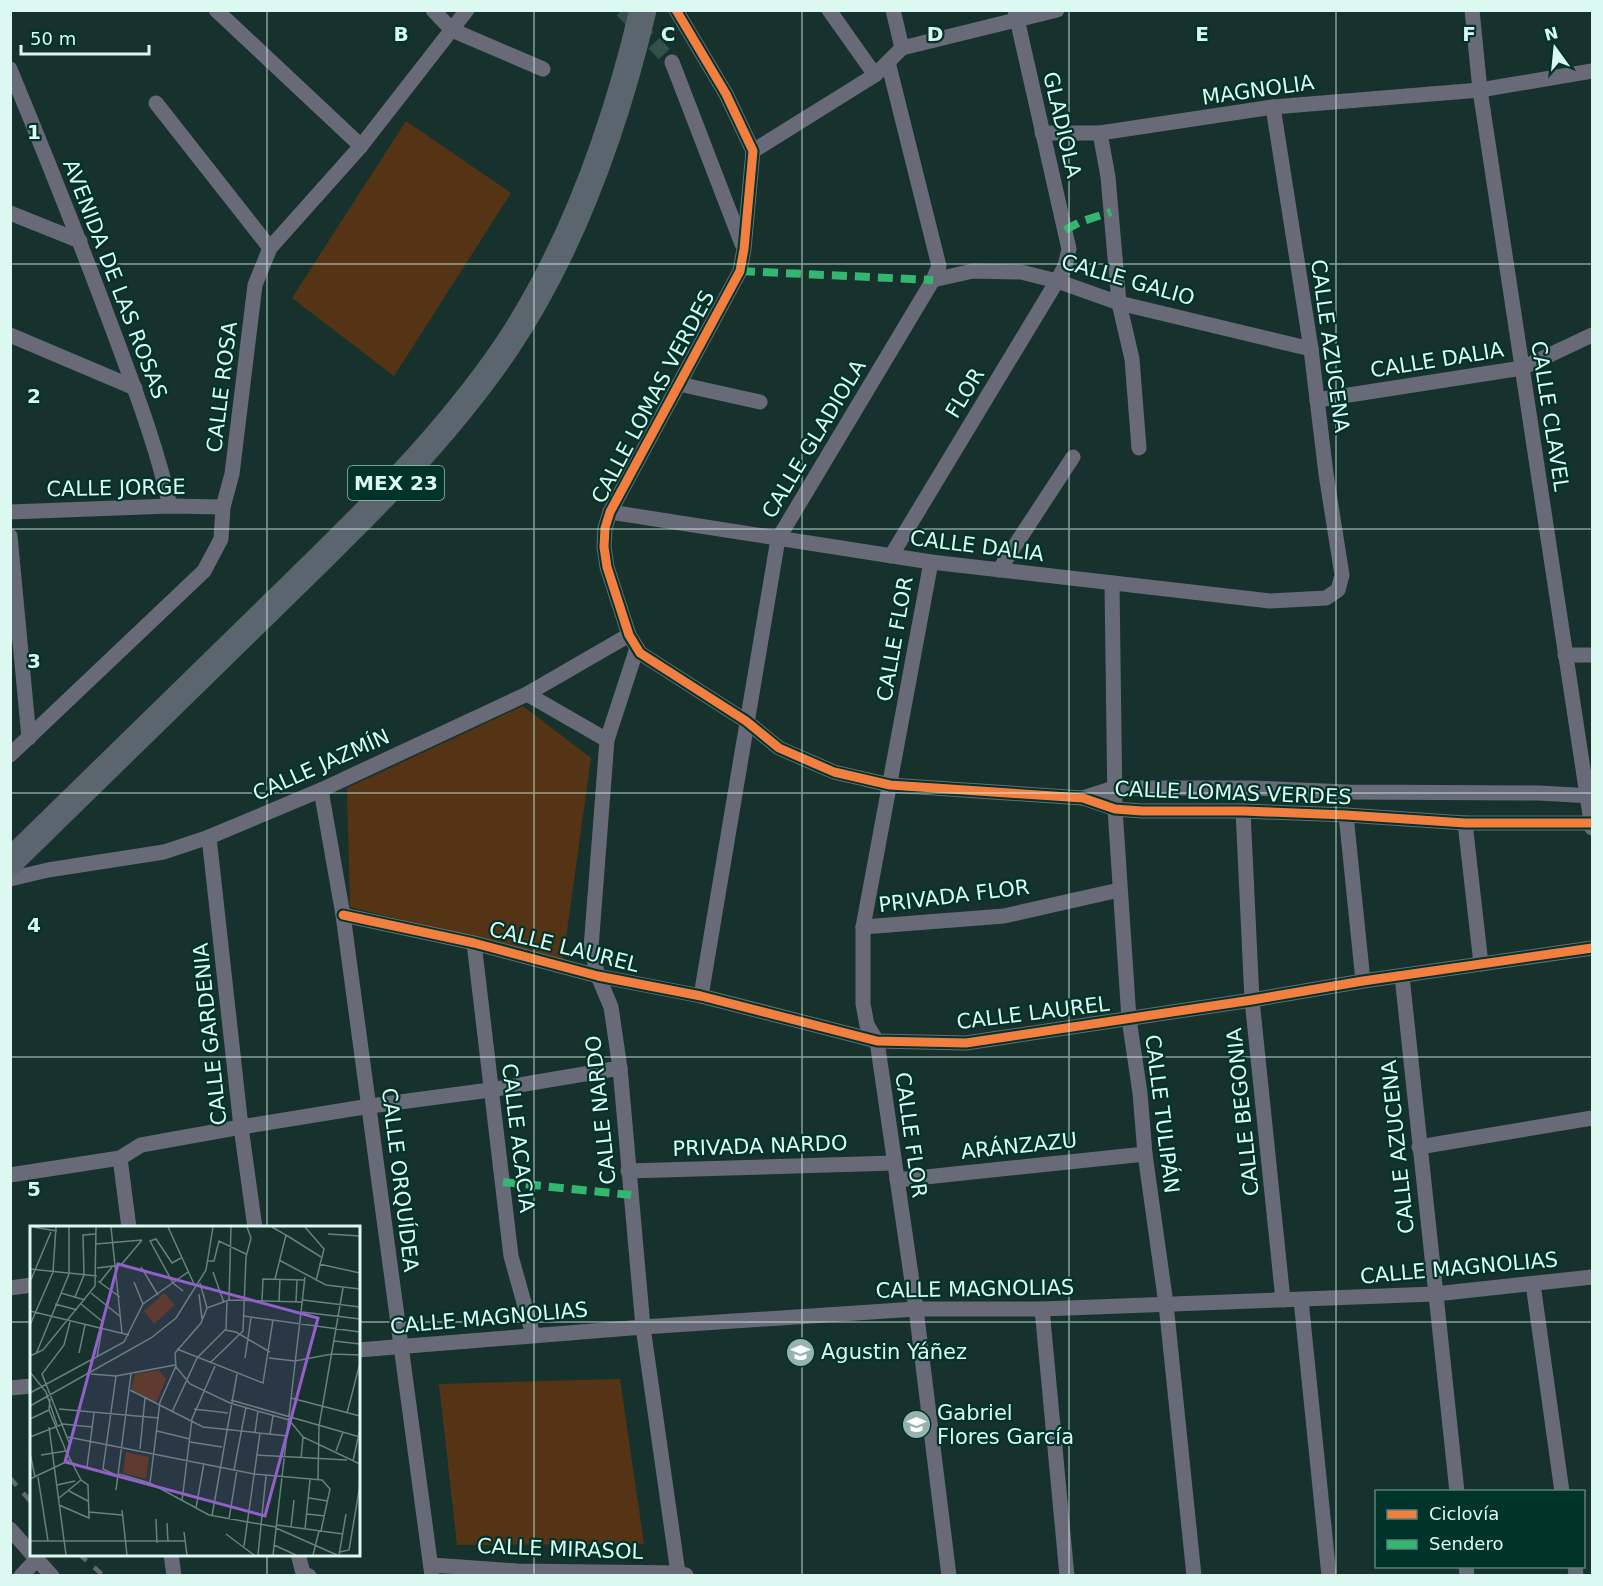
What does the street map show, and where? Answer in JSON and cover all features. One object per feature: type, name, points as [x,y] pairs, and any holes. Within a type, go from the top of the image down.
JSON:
[{"type":"highway","name":"MEX 23","points":[[10,862],[369,509],[469,400],[508,344],[574,225],[623,88],[643,10]]},
{"type":"street","points":[[216,10],[360,147]]},
{"type":"street","points":[[433,10],[452,30],[543,69]]},
{"type":"street","name":"CALLE ROSA","points":[[10,755],[204,571],[221,539],[224,507],[232,474],[255,285],[270,248],[360,147],[467,10]]},
{"type":"street","points":[[676,10],[726,94],[753,151],[875,75],[902,48],[1016,15],[1057,10]]},
{"type":"street","points":[[829,10],[875,75]]},
{"type":"street","points":[[893,10],[902,48]]},
{"type":"street","name":"CALLE CLAVEL","points":[[1472,10],[1480,90],[1592,824]]},
{"type":"street","name":"GLADIOLA","points":[[1016,15],[1069,249]]},
{"type":"street","points":[[672,62],[744,249]]},
{"type":"street","name":"CALLE GLADIOLA","points":[[701,996],[778,539],[933,280],[939,266],[888,62]]},
{"type":"street","name":"AVENIDA DE LAS ROSAS","points":[[10,69],[80,241],[135,388],[161,465],[170,506]]},
{"type":"street","name":"MAGNOLIA","points":[[1042,133],[1100,134],[1273,107],[1480,90],[1593,71]]},
{"type":"street","points":[[156,103],[270,248]]},
{"type":"street","name":"CALLE AZUCENA","points":[[1273,107],[1311,349],[1326,474],[1342,575],[1338,590]]},
{"type":"street","points":[[1100,134],[1108,177],[1119,303],[1132,359],[1139,448]]},
{"type":"street","name":"CALLE LOMAS VERDES","points":[[753,151],[740,271],[610,512],[605,528],[604,547],[613,589],[640,653],[746,721],[779,748],[834,772],[890,785],[1083,798],[1115,809],[1142,811],[1243,811],[1465,823],[1592,824]]},
{"type":"street","points":[[10,213],[80,241]]},
{"type":"street","name":"FLOR","points":[[891,556],[1058,281],[1069,249]]},
{"type":"street","name":"CALLE GALIO","points":[[933,280],[973,271],[1021,272],[1058,281],[1119,303],[1311,349]]},
{"type":"street","points":[[10,335],[135,388]]},
{"type":"street","name":"CALLE DALIA","points":[[1317,400],[1521,368],[1593,335]]},
{"type":"street","points":[[679,384],[760,402]]},
{"type":"street","points":[[999,570],[1073,457]]},
{"type":"street","name":"CALLE JORGE","points":[[10,512],[170,506],[224,507]]},
{"type":"street","name":"CALLE DALIA","points":[[610,512],[931,562],[1270,601],[1326,598],[1338,590]]},
{"type":"street","points":[[10,536],[29,738]]},
{"type":"street","name":"CALLE FLOR","points":[[931,562],[863,927],[863,1004],[867,1025],[877,1041],[916,1309],[949,1575]]},
{"type":"street","name":"CALLE TULIPÁN","points":[[1113,583],[1114,788],[1129,1019],[1166,1304],[1194,1575]]},
{"type":"street","name":"CALLE JAZMÍN","points":[[10,879],[48,870],[164,852],[209,837],[321,790],[527,694],[633,641]]},
{"type":"street","name":"CALLE NARDO","points":[[633,641],[608,740],[591,948],[598,976],[611,1007],[621,1068],[643,1327],[682,1574]]},
{"type":"street","points":[[1565,655],[1593,655]]},
{"type":"street","points":[[527,694],[608,740]]},
{"type":"street","name":"CALLE LOMAS VERDES","points":[[1083,798],[1114,788],[1251,788],[1348,792],[1539,793],[1589,796]]},
{"type":"street","name":"CALLE ORQUÍDEA","points":[[321,790],[343,915],[432,1570]]},
{"type":"street","name":"CALLE BEGONIA","points":[[1243,811],[1252,1000],[1283,1300]]},
{"type":"street","points":[[1346,815],[1363,981]]},
{"type":"street","points":[[1465,823],[1481,964]]},
{"type":"street","name":"CALLE GARDENIA","points":[[209,837],[241,1127],[255,1226]]},
{"type":"street","name":"PRIVADA FLOR","points":[[863,927],[1004,916],[1119,890]]},
{"type":"street","name":"CALLE LAUREL","points":[[343,915],[474,943],[598,976],[701,996],[877,1041],[966,1043],[1363,981],[1593,948]]},
{"type":"street","name":"CALLE ACACIA","points":[[474,943],[511,1256],[533,1335]]},
{"type":"street","name":"CALLE AZUCENA","points":[[1402,976],[1457,1490]]},
{"type":"street","points":[[10,1175],[120,1158],[141,1145],[241,1127],[621,1068]]},
{"type":"street","points":[[1419,1147],[1593,1118]]},
{"type":"street","name":"ARÁNZAZU","points":[[897,1180],[1145,1154]]},
{"type":"street","points":[[120,1158],[129,1226]]},
{"type":"street","name":"PRIVADA NARDO","points":[[628,1171],[894,1163]]},
{"type":"street","name":"CALLE MAGNOLIAS","points":[[360,1350],[533,1335],[916,1309],[1042,1309],[1435,1294],[1593,1277]]},
{"type":"street","points":[[1533,1284],[1562,1490]]},
{"type":"street","points":[[10,1288],[30,1285]]},
{"type":"street","points":[[1301,1300],[1329,1575]]},
{"type":"street","points":[[1042,1309],[1067,1575]]},
{"type":"street","points":[[10,1388],[30,1386]]},
{"type":"street","points":[[10,1529],[30,1552]]},
{"type":"street","points":[[21,1575],[33,1556],[52,1575]]},
{"type":"street","points":[[171,1556],[174,1575]]},
{"type":"street","points":[[299,1556],[306,1574]]},
{"type":"street","name":"CALLE MIRASOL","points":[[432,1570],[682,1574]]},
{"type":"shaded area","points":[[406,121],[511,193],[394,376],[292,298]]},
{"type":"shaded area","points":[[523,706],[591,758],[563,960],[350,907],[347,788]]},
{"type":"shaded area","points":[[620,1379],[644,1544],[457,1545],[439,1384]]},
{"type":"tunnel","points":[[622,10],[672,62]]},
{"type":"railway","points":[[10,1478],[30,1501]]},
{"type":"railway","points":[[81,1556],[104,1576]]},
{"type":"marked path","points":[[1065,230],[1080,222],[1111,212]]},
{"type":"marked path","points":[[740,271],[933,280]]},
{"type":"marked path","points":[[503,1182],[631,1195]]},
{"type":"cycle path","points":[[676,10],[726,94],[753,151],[740,271],[610,512],[605,528],[604,547],[607,567],[629,635],[640,653],[746,721],[779,748],[834,772],[890,785],[1083,798],[1115,809],[1142,811],[1243,811],[1465,823],[1592,823]]},
{"type":"cycle path","points":[[343,915],[474,943],[598,976],[701,996],[877,1041],[966,1043],[1592,948]]},
{"type":"place","name":"Agustin Yáñez","points":[[800,1352]]},
{"type":"place","name":"Gabriel Flores García","points":[[916,1425]]}]
